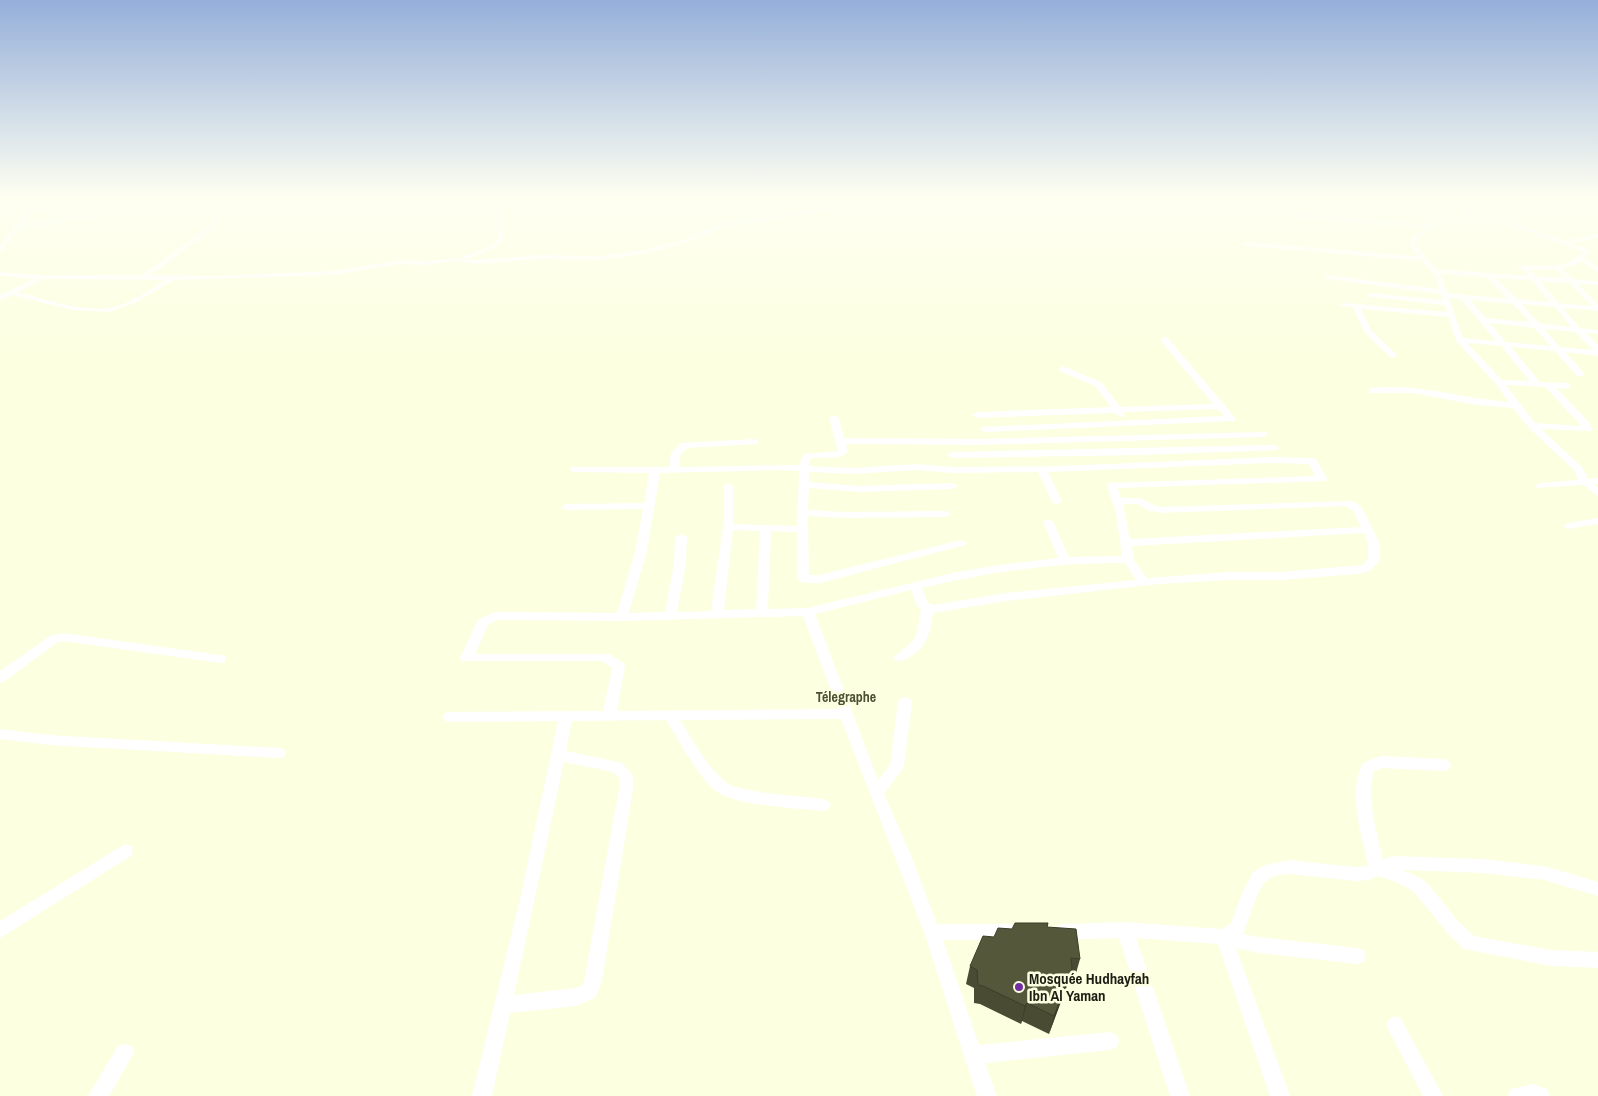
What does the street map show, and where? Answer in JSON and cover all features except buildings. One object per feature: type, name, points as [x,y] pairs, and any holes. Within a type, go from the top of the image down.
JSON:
[{"type":"street","points":[[143,278],[181,250]]},
{"type":"street","points":[[0,274],[43,277],[172,278],[333,273],[380,264],[428,263],[459,259],[487,250]]},
{"type":"street","points":[[459,259],[475,262],[541,257],[597,258],[650,250]]},
{"type":"street","points":[[1319,250],[1425,259]]},
{"type":"street","points":[[1417,250],[1435,271],[1460,340],[1499,382],[1532,426],[1578,469],[1584,481],[1598,493]]},
{"type":"street","points":[[1469,274],[1526,268],[1558,268],[1575,263],[1588,251],[1598,254]]},
{"type":"street","points":[[1581,257],[1598,271]]},
{"type":"street","points":[[1526,268],[1556,305],[1598,351]]},
{"type":"street","points":[[1558,268],[1598,308]]},
{"type":"street","points":[[1435,271],[1598,283]]},
{"type":"street","points":[[1488,275],[1580,374]]},
{"type":"street","points":[[0,298],[43,277]]},
{"type":"street","points":[[1327,277],[1445,297]]},
{"type":"street","points":[[10,292],[60,306],[111,310],[150,293],[172,278]]},
{"type":"street","points":[[1371,295],[1463,296],[1598,308]]},
{"type":"street","points":[[1463,296],[1537,384]]},
{"type":"street","points":[[1344,305],[1451,314]]},
{"type":"street","points":[[1356,306],[1368,331],[1393,355]]},
{"type":"street","points":[[1484,320],[1598,332]]},
{"type":"street","points":[[985,429],[1046,425],[1178,423],[1231,419],[1164,339]]},
{"type":"street","points":[[1460,340],[1598,351]]},
{"type":"street","points":[[1063,369],[1098,384],[1129,424],[1150,467],[1156,484]]},
{"type":"street","points":[[1499,382],[1567,386]]},
{"type":"street","points":[[1532,426],[1588,428],[1548,385]]},
{"type":"street","points":[[1372,391],[1390,388],[1411,389],[1476,401],[1516,405]]},
{"type":"street","points":[[1161,397],[1185,435]]},
{"type":"street","points":[[977,415],[1221,406]]},
{"type":"street","points":[[1023,412],[1031,420],[1046,425]]},
{"type":"street","points":[[834,418],[841,454],[807,456],[803,468],[801,574],[803,579],[806,581],[878,565],[961,543]]},
{"type":"street","points":[[839,442],[978,442],[1262,434]]},
{"type":"street","points":[[673,470],[676,453],[684,445],[754,442]]},
{"type":"street","points":[[952,454],[1143,452],[1274,448]]},
{"type":"street","points":[[574,469],[803,468],[843,471],[916,467],[953,470],[1150,467],[1312,461],[1323,478],[1114,484],[1112,488],[1121,513],[1128,560],[1144,582]]},
{"type":"street","points":[[1041,469],[1057,502]]},
{"type":"street","points":[[622,617],[641,551],[655,470]]},
{"type":"street","points":[[1540,486],[1598,481]]},
{"type":"street","points":[[717,615],[728,527],[728,486]]},
{"type":"street","points":[[803,486],[858,489],[953,486]]},
{"type":"street","points":[[915,586],[923,606],[938,608],[1006,597],[1144,582],[1229,576],[1288,576],[1358,570],[1371,564],[1374,560],[1374,544],[1368,530],[1357,508],[1346,503],[1162,510],[1151,508],[1140,501],[1117,501]]},
{"type":"street","points":[[566,507],[648,506]]},
{"type":"street","points":[[803,513],[843,515],[946,514]]},
{"type":"street","points":[[1568,526],[1598,521]]},
{"type":"street","points":[[1048,522],[1065,561]]},
{"type":"street","points":[[728,527],[802,529]]},
{"type":"street","points":[[762,613],[766,527]]},
{"type":"street","points":[[1125,543],[1368,530]]},
{"type":"street","points":[[670,616],[680,564],[681,537]]},
{"type":"street","points":[[609,717],[619,666],[604,657],[466,658],[483,622],[495,616],[622,617],[808,612],[1003,567],[1065,561],[1128,560]]},
{"type":"street","points":[[900,658],[913,651],[920,642],[924,632],[927,608]]},
{"type":"street","points":[[808,612],[876,793],[902,853],[932,932],[988,1096]]},
{"type":"street","points":[[0,678],[54,639],[63,637],[220,659]]},
{"type":"street","points":[[876,793],[897,767],[906,702]]},
{"type":"street","points":[[450,717],[847,714]]},
{"type":"street","points":[[670,716],[702,763],[722,788],[741,793],[822,805]]},
{"type":"street","points":[[482,1096],[528,899],[566,717]]},
{"type":"street","points":[[0,734],[49,740],[280,753]]},
{"type":"street","points":[[503,1005],[576,997],[589,992],[593,981],[626,789],[626,776],[617,767],[558,755]]},
{"type":"street","points":[[1377,869],[1364,795],[1364,776],[1368,767],[1381,762],[1444,765]]},
{"type":"street","points":[[0,930],[124,850]]},
{"type":"street","points":[[1224,938],[1237,928],[1251,891],[1259,877],[1270,870],[1290,868],[1355,874],[1369,873],[1392,863],[1482,866],[1544,874],[1598,889]]},
{"type":"street","points":[[1377,869],[1400,876],[1423,889],[1461,938],[1470,943],[1551,958],[1598,960]]},
{"type":"street","points":[[1124,930],[1180,1096]]},
{"type":"street","points":[[1048,932],[1124,930],[1224,938],[1258,945],[1357,956]]},
{"type":"street","points":[[932,932],[1029,932]]},
{"type":"street","points":[[1224,938],[1280,1096]]},
{"type":"street","points":[[1396,1025],[1433,1096]]},
{"type":"street","points":[[975,1055],[1110,1041]]},
{"type":"street","points":[[98,1096],[125,1053]]},
{"type":"street","points":[[1518,1096],[1533,1094],[1540,1096]]},
{"type":"place","name":"Mosquée Hudhayfah Ibn Al Yaman","points":[[1019,987]]},
{"type":"district","name":"Télegraphe","points":[[846,697]]}]
